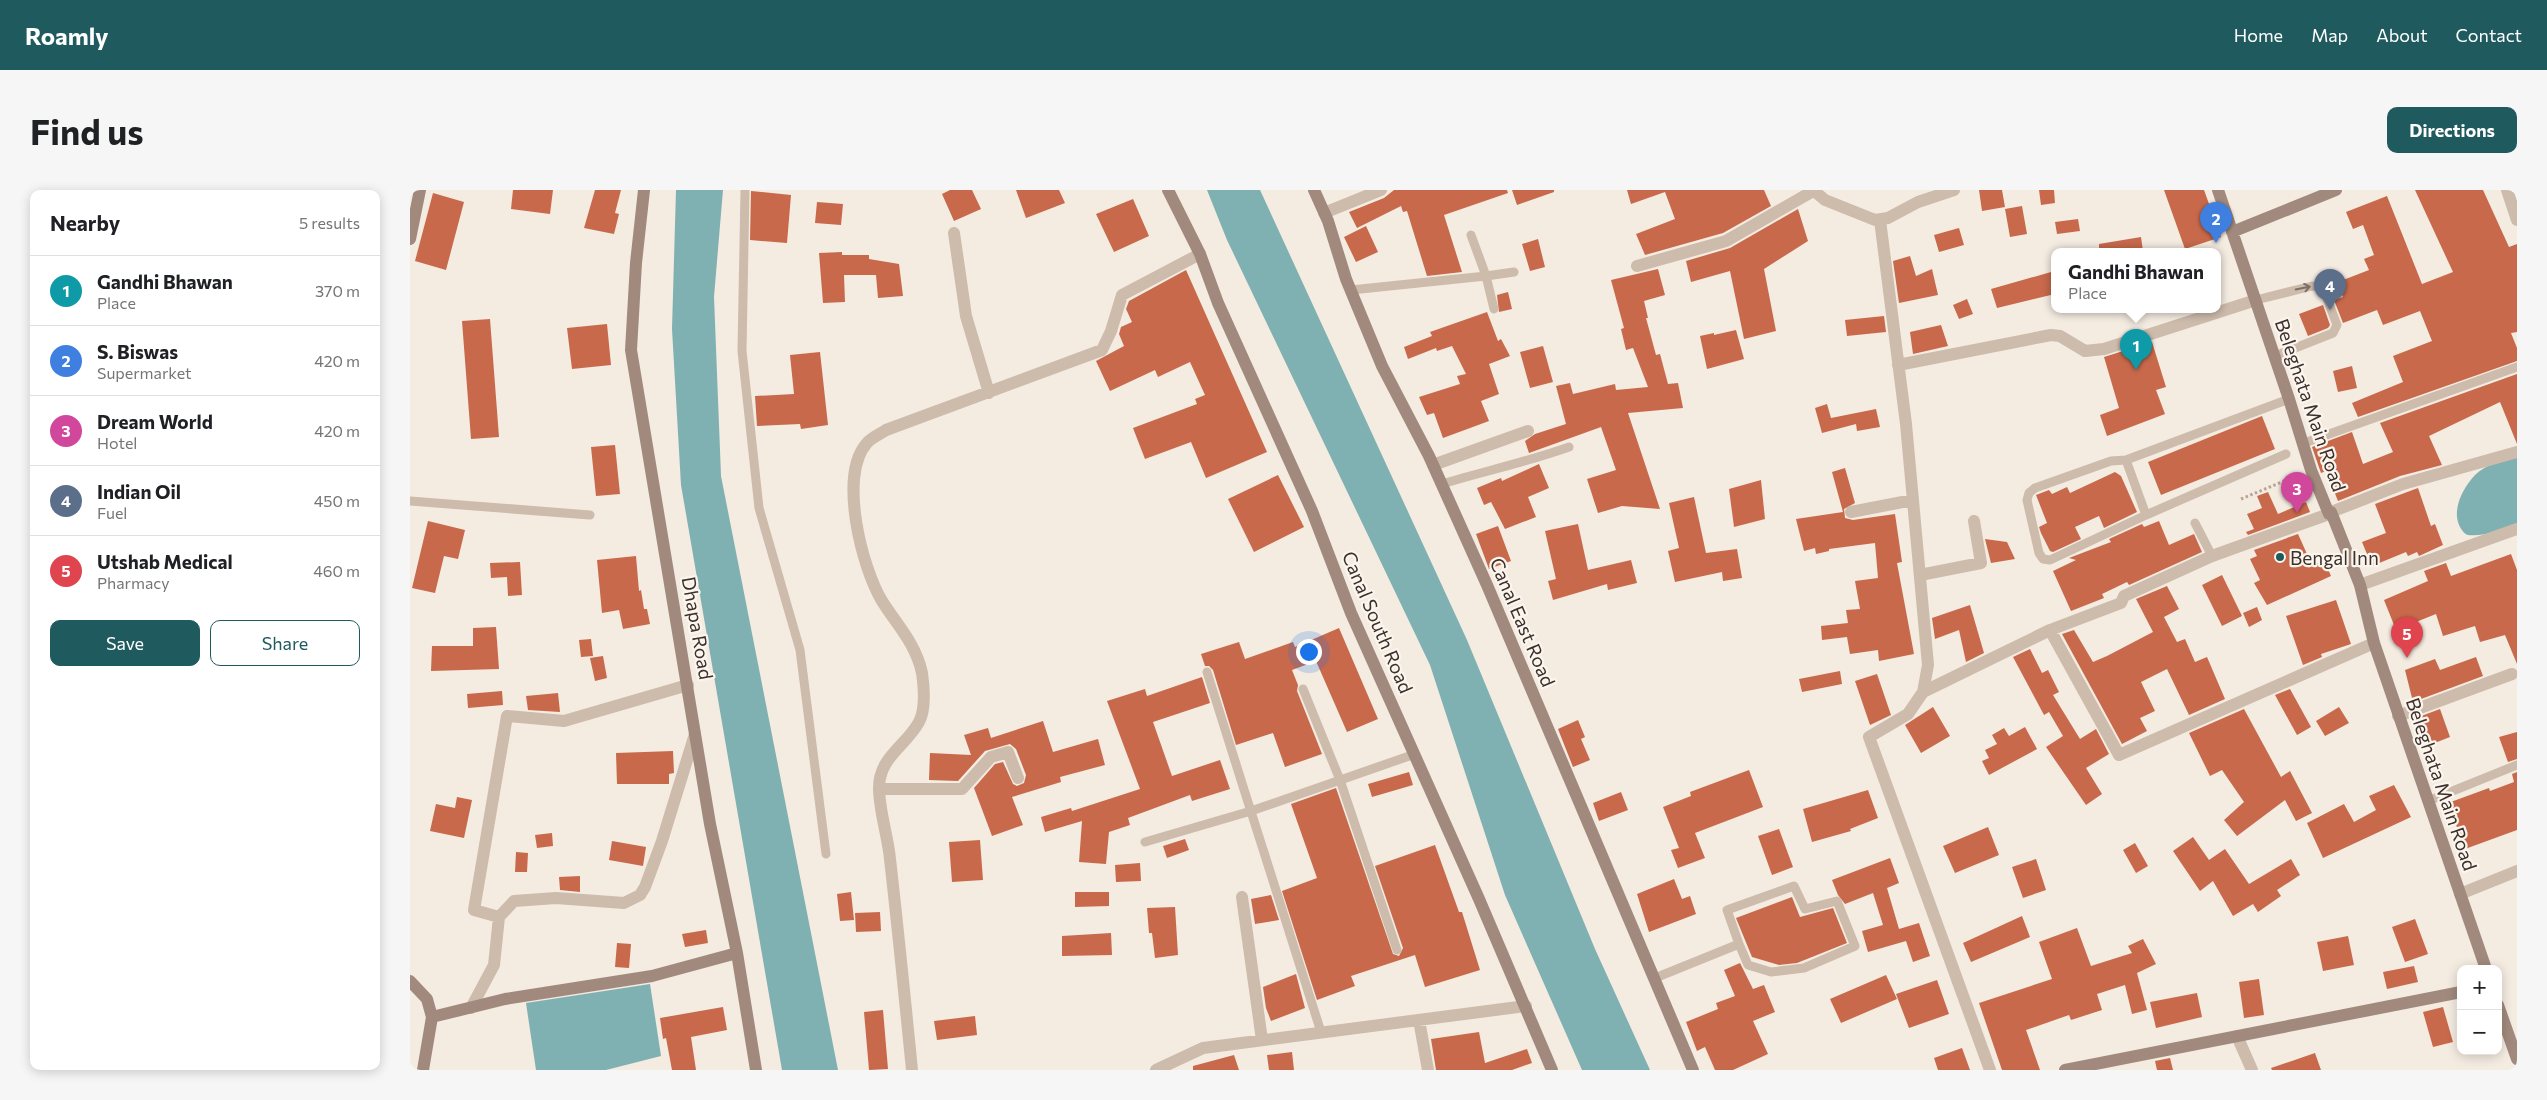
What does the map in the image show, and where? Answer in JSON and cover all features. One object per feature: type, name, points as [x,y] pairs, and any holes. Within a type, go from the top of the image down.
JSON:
[{"type":"street","points":[[410,239],[420,190]]},
{"type":"street","name":"Dhapa Road","points":[[644,190],[636,263],[631,350],[710,824],[737,953],[756,1070]]},
{"type":"street","name":"Canal South Road","points":[[1168,190],[1200,254],[1218,303],[1312,511],[1351,612],[1526,1006],[1552,1070]]},
{"type":"street","name":"Canal East Road","points":[[1314,190],[1351,290],[1382,366],[1442,484],[1693,1070]]},
{"type":"street","points":[[1324,213],[1381,190]]},
{"type":"street","points":[[1637,266],[1726,241],[1813,190],[1825,200],[1847,211],[1880,220],[1918,202],[1954,190]]},
{"type":"street","name":"Beleghata Main Road","points":[[2218,190],[2290,399],[2304,443],[2310,470],[2360,585],[2374,643],[2485,965]]},
{"type":"street","points":[[2232,232],[2336,190]]},
{"type":"street","points":[[2507,190],[2517,220]]},
{"type":"street","points":[[1880,220],[1913,500],[1928,664],[1923,692],[1908,714],[1869,737],[1990,1070]]},
{"type":"street","points":[[954,232],[966,316],[989,392]]},
{"type":"street","points":[[912,1070],[888,842],[879,788],[882,771],[889,757],[920,721],[924,695],[922,672],[909,638],[882,601],[869,576],[862,552],[853,495],[855,467],[866,443],[886,430],[1102,350],[1111,331],[1122,295],[1200,254]]},
{"type":"street","points":[[2221,311],[2256,300]]},
{"type":"street","points":[[1898,364],[2051,335],[2060,336],[2085,351],[2104,349],[2216,313]]},
{"type":"street","points":[[1433,465],[1528,431]]},
{"type":"street","points":[[1923,692],[2050,630],[2122,603],[2124,596],[2212,556],[2403,484],[2517,452]]},
{"type":"street","points":[[1851,512],[1913,500]]},
{"type":"street","points":[[1920,575],[1981,563],[1974,520]]},
{"type":"street","points":[[2360,585],[2517,529]]},
{"type":"street","points":[[2050,630],[2120,755],[2374,643]]},
{"type":"street","points":[[2398,716],[2512,674]]},
{"type":"street","points":[[499,917],[474,910],[507,716],[564,721],[688,685]]},
{"type":"street","points":[[471,1008],[494,965],[499,917],[514,901],[556,898],[624,903],[640,895],[645,887],[662,842],[695,734]]},
{"type":"street","points":[[879,788],[962,789],[991,757],[1008,752],[1018,778]]},
{"type":"street","points":[[2460,894],[2517,871]]},
{"type":"street","points":[[1242,897],[1262,1040]]},
{"type":"street","points":[[432,1018],[505,999],[652,976],[737,953]]},
{"type":"street","points":[[410,981],[427,999],[432,1018],[423,1070]]},
{"type":"street","points":[[2065,1070],[2457,993]]},
{"type":"street","points":[[1156,1070],[1177,1065],[1203,1048],[1526,1006]]},
{"type":"street","points":[[2501,1010],[2512,1027],[2517,1059]]},
{"type":"street","points":[[1419,1020],[1428,1070]]},
{"type":"street","points":[[2237,1036],[2252,1070]]},
{"type":"lane","points":[[745,190],[742,351],[759,508],[800,650],[826,854]]},
{"type":"lane","points":[[1471,235],[1486,276],[1494,309]]},
{"type":"lane","points":[[1351,290],[1514,272]]},
{"type":"lane","points":[[2256,300],[2312,286],[2323,288],[2330,304],[2337,325],[2333,333],[2275,356]]},
{"type":"lane","points":[[2304,443],[2517,367]]},
{"type":"lane","points":[[2286,454],[2146,515],[2050,560],[2043,559],[2039,553],[2027,500],[2029,493],[2035,488],[2110,461],[2126,460],[2290,399]]},
{"type":"lane","points":[[1442,484],[1504,465],[1519,464],[1569,447]]},
{"type":"lane","points":[[2126,460],[2146,515]]},
{"type":"lane","points":[[410,501],[590,515]]},
{"type":"lane","points":[[2196,523],[2212,556]]},
{"type":"lane","points":[[1207,672],[1251,811],[1259,843],[1321,1032]]},
{"type":"lane","points":[[1303,689],[1340,780],[1397,950]]},
{"type":"lane","points":[[1145,842],[1251,811],[1415,754]]},
{"type":"lane","points":[[2428,801],[2517,765]]},
{"type":"lane","points":[[1794,886],[1805,908],[1838,901],[1855,946],[1804,968],[1771,972],[1748,965],[1739,944],[1727,910],[1794,886]]},
{"type":"lane","points":[[1655,978],[1739,944]]},
{"type":"path","points":[[2241,499],[2310,470]]},
{"type":"water","points":[[676,190],[723,190],[714,297],[721,476],[838,1070],[782,1070],[681,485],[672,329]]},
{"type":"water","points":[[1207,190],[1260,190],[1467,640],[1595,949],[1650,1070],[1582,1070],[1505,895],[1430,665],[1227,240]]},
{"type":"water","points":[[2517,454],[2517,524],[2486,534],[2465,534],[2460,527],[2457,514],[2466,486],[2479,471]]},
{"type":"water","points":[[650,984],[661,1056],[606,1070],[536,1070],[526,1003]]},
{"type":"building","points":[[513,190],[553,190],[550,214],[511,209]]},
{"type":"building","points":[[595,190],[621,190],[615,213],[619,214],[614,234],[584,228]]},
{"type":"building","points":[[950,190],[972,190],[981,209],[954,221],[942,194]]},
{"type":"building","points":[[1016,190],[1059,190],[1065,203],[1026,218]]},
{"type":"building","points":[[1394,190],[1507,190],[1508,193],[1444,215],[1462,272],[1427,276],[1407,211],[1403,212],[1401,206],[1357,228],[1349,212],[1384,198]]},
{"type":"building","points":[[1512,190],[1554,190],[1554,192],[1517,205]]},
{"type":"building","points":[[1627,190],[1764,190],[1771,206],[1723,233],[1645,255],[1636,234],[1675,219],[1665,192],[1631,204]]},
{"type":"building","points":[[1979,190],[2002,190],[2005,207],[1982,211]]},
{"type":"building","points":[[2039,190],[2054,190],[2055,203],[2041,205]]},
{"type":"building","points":[[2164,190],[2204,190],[2221,237],[2185,248]]},
{"type":"building","points":[[2415,190],[2483,190],[2509,247],[2517,244],[2517,332],[2511,333],[2517,348],[2517,361],[2358,417],[2352,403],[2403,382],[2393,356],[2432,341],[2420,311],[2383,325],[2377,310],[2343,323],[2334,300],[2343,297],[2338,282],[2369,270],[2364,259],[2374,255],[2363,225],[2353,229],[2346,212],[2387,196],[2422,284],[2453,272]]},
{"type":"building","points":[[751,191],[791,195],[787,243],[750,240]]},
{"type":"building","points":[[433,193],[464,202],[446,270],[415,261]]},
{"type":"building","points":[[1133,199],[1149,236],[1114,252],[1096,214]]},
{"type":"building","points":[[817,202],[843,204],[841,225],[815,223]]},
{"type":"building","points":[[2022,206],[2027,234],[2010,237],[2005,209]]},
{"type":"building","points":[[1798,209],[1808,241],[1764,269],[1776,331],[1744,339],[1730,271],[1691,282],[1686,261],[1730,248]]},
{"type":"building","points":[[2078,219],[2080,231],[2057,234],[2055,222]]},
{"type":"building","points":[[1366,226],[1378,252],[1356,262],[1344,237]]},
{"type":"building","points":[[1959,228],[1964,245],[1939,252],[1934,235]]},
{"type":"building","points":[[2141,237],[2143,248],[2099,248],[2099,244]]},
{"type":"building","points":[[1538,239],[1545,267],[1530,271],[1522,244]]},
{"type":"building","points":[[842,252],[842,255],[869,255],[869,259],[899,264],[903,296],[878,298],[876,275],[844,275],[845,302],[823,303],[819,253]]},
{"type":"building","points":[[1910,256],[1916,276],[1932,269],[1938,295],[1899,303],[1893,261]]},
{"type":"building","points":[[1658,269],[1665,295],[1644,301],[1648,318],[1646,318],[1656,355],[1660,354],[1668,384],[1678,383],[1683,408],[1628,413],[1660,509],[1622,506],[1598,513],[1587,479],[1616,470],[1601,427],[1529,453],[1525,441],[1535,434],[1566,424],[1556,386],[1570,383],[1573,394],[1615,384],[1616,390],[1648,387],[1633,348],[1626,350],[1621,329],[1624,328],[1611,280]]},
{"type":"building","points":[[1186,270],[1267,452],[1206,478],[1191,442],[1145,459],[1133,428],[1197,404],[1195,399],[1205,395],[1190,362],[1158,377],[1155,370],[1110,391],[1096,361],[1124,346],[1119,334],[1121,327],[1132,322],[1126,309],[1129,301]]},
{"type":"building","points":[[2051,272],[2051,295],[1997,308],[1991,289]]},
{"type":"building","points":[[1508,292],[1512,309],[1499,312],[1497,295]]},
{"type":"building","points":[[1967,299],[1973,314],[1959,319],[1953,305]]},
{"type":"building","points":[[2323,305],[2330,325],[2328,328],[2308,336],[2299,314]]},
{"type":"building","points":[[1487,312],[1498,341],[1501,339],[1510,356],[1489,364],[1499,394],[1481,401],[1489,421],[1443,438],[1434,413],[1427,415],[1419,397],[1460,384],[1457,376],[1466,374],[1452,346],[1437,351],[1436,348],[1408,359],[1404,347],[1432,336],[1430,332]]},
{"type":"building","points":[[1884,316],[1886,332],[1847,336],[1845,320]]},
{"type":"building","points":[[490,319],[499,437],[471,439],[462,321]]},
{"type":"building","points":[[607,324],[611,365],[572,369],[567,328]]},
{"type":"building","points":[[1941,325],[1948,346],[1913,354],[1910,332]]},
{"type":"building","points":[[1736,330],[1744,359],[1707,369],[1700,336]]},
{"type":"building","points":[[2152,342],[2166,387],[2156,390],[2165,414],[2107,436],[2100,415],[2119,408],[2104,357]]},
{"type":"building","points":[[1543,346],[1553,382],[1530,388],[1520,352]]},
{"type":"building","points":[[820,352],[828,425],[801,429],[800,424],[757,426],[755,396],[794,394],[790,355]]},
{"type":"building","points":[[2352,366],[2357,388],[2338,392],[2333,371]]},
{"type":"building","points":[[2517,374],[2517,444],[2500,402],[2429,436],[2442,465],[2400,476],[2338,501],[2326,471],[2321,473],[2312,447],[2352,432],[2363,464],[2393,452],[2380,423]]},
{"type":"building","points":[[1827,404],[1831,418],[1876,409],[1880,427],[1857,431],[1856,424],[1822,433],[1815,408]]},
{"type":"building","points":[[2262,416],[2275,449],[2161,495],[2148,462]]},
{"type":"building","points":[[615,445],[620,494],[596,496],[591,447]]},
{"type":"building","points":[[1539,464],[1549,488],[1528,497],[1536,517],[1505,529],[1491,502],[1484,505],[1477,488],[1501,478],[1502,481]]},
{"type":"building","points":[[1845,468],[1855,503],[1844,509],[1845,518],[1853,520],[1895,514],[1902,562],[1897,563],[1914,654],[1879,661],[1878,650],[1850,654],[1847,637],[1822,640],[1821,626],[1848,623],[1846,610],[1860,609],[1855,581],[1878,578],[1875,543],[1829,549],[1829,551],[1816,554],[1815,548],[1804,551],[1796,519],[1843,512],[1832,472]]},
{"type":"building","points":[[2115,472],[2121,476],[2137,512],[2104,528],[2099,516],[2075,527],[2081,539],[2053,552],[2050,551],[2039,527],[2047,523],[2036,495],[2049,490],[2052,494],[2067,487],[2070,493]]},
{"type":"building","points":[[1278,475],[1304,527],[1254,552],[1228,499]]},
{"type":"building","points":[[1761,480],[1765,519],[1734,527],[1729,489]]},
{"type":"building","points":[[2418,488],[2431,526],[2435,524],[2443,545],[2419,556],[2417,552],[2408,556],[2406,552],[2372,566],[2362,542],[2386,533],[2375,504]]},
{"type":"building","points":[[2268,492],[2278,514],[2306,502],[2310,512],[2248,535],[2246,532],[2254,529],[2247,514],[2262,508],[2257,496]]},
{"type":"building","points":[[1694,497],[1706,553],[1737,549],[1742,578],[1723,581],[1722,572],[1675,582],[1668,551],[1679,548],[1669,503]]},
{"type":"building","points":[[428,521],[465,530],[458,559],[444,556],[435,593],[412,588]]},
{"type":"building","points":[[2159,521],[2169,545],[2194,534],[2202,552],[2129,585],[2127,582],[2102,594],[2104,598],[2071,611],[2053,571],[2076,560],[2069,558],[2111,542],[2109,539],[2142,524],[2144,527]]},
{"type":"building","points":[[1578,524],[1588,570],[1631,560],[1637,583],[1608,590],[1607,584],[1553,600],[1548,581],[1556,579],[1545,531]]},
{"type":"building","points":[[1498,526],[1511,561],[1489,569],[1476,534]]},
{"type":"building","points":[[2298,534],[2312,565],[2324,560],[2331,576],[2267,605],[2254,583],[2260,580],[2250,559],[2257,556],[2254,550]]},
{"type":"building","points":[[1985,539],[2007,542],[2015,559],[1991,563]]},
{"type":"building","points":[[2511,554],[2517,570],[2517,664],[2505,635],[2480,642],[2475,626],[2443,636],[2436,614],[2396,630],[2384,600],[2428,581],[2424,571],[2446,563],[2451,576]]},
{"type":"building","points":[[636,556],[639,591],[641,590],[644,609],[647,609],[650,624],[623,629],[619,610],[602,613],[597,560]]},
{"type":"building","points":[[520,562],[522,595],[508,596],[507,577],[491,578],[490,563]]},
{"type":"building","points":[[2222,575],[2242,616],[2222,626],[2202,585]]},
{"type":"building","points":[[2167,586],[2179,609],[2164,617],[2177,642],[2185,639],[2195,662],[2207,657],[2225,699],[2189,715],[2167,669],[2141,682],[2155,711],[2140,718],[2147,731],[2122,744],[2062,634],[2074,630],[2093,662],[2107,656],[2153,632],[2136,599]]},
{"type":"building","points":[[2336,600],[2351,644],[2321,654],[2322,657],[2303,665],[2286,616]]},
{"type":"building","points":[[1970,605],[1984,653],[1966,662],[1959,630],[1935,639],[1932,618]]},
{"type":"building","points":[[2257,607],[2262,620],[2249,627],[2243,613]]},
{"type":"building","points":[[496,627],[499,669],[431,671],[432,646],[473,646],[473,628]]},
{"type":"building","points":[[1339,628],[1378,719],[1347,732],[1316,661],[1292,670],[1298,685],[1297,691],[1322,754],[1285,767],[1273,733],[1236,745],[1213,670],[1209,666],[1205,666],[1201,654],[1239,642],[1245,659],[1293,642],[1295,647]]},
{"type":"building","points":[[591,639],[593,656],[581,657],[579,640]]},
{"type":"building","points":[[2030,649],[2042,673],[2048,670],[2059,692],[2053,695],[2080,739],[2096,729],[2109,754],[2086,768],[2102,794],[2086,805],[2046,747],[2063,736],[2049,712],[2044,715],[2013,657]]},
{"type":"building","points":[[603,656],[607,678],[595,681],[590,658]]},
{"type":"building","points":[[2476,657],[2483,676],[2413,702],[2405,670],[2435,659],[2440,670]]},
{"type":"building","points":[[1840,671],[1842,684],[1802,692],[1799,679]]},
{"type":"building","points":[[1877,674],[1891,715],[1870,725],[1855,681]]},
{"type":"building","points":[[1202,677],[1210,703],[1153,722],[1172,776],[1220,760],[1230,789],[1192,801],[1190,795],[1128,818],[1130,825],[1109,832],[1106,864],[1079,862],[1082,821],[1045,832],[1041,817],[1071,808],[1072,811],[1140,789],[1107,701],[1145,689],[1147,696]]},
{"type":"building","points":[[2290,689],[2311,727],[2297,735],[2275,695]]},
{"type":"building","points":[[502,691],[503,705],[468,708],[467,694]]},
{"type":"building","points":[[558,693],[560,712],[528,710],[526,696]]},
{"type":"building","points":[[1933,707],[1950,736],[1921,753],[1905,725]]},
{"type":"building","points":[[2339,707],[2349,723],[2325,736],[2316,721]]},
{"type":"building","points":[[2244,709],[2281,777],[2290,771],[2312,813],[2296,821],[2285,800],[2237,836],[2224,820],[2244,802],[2222,770],[2210,776],[2189,733]]},
{"type":"building","points":[[2440,709],[2450,737],[2427,746],[2416,718]]},
{"type":"building","points":[[1578,720],[1585,737],[1581,739],[1590,760],[1573,767],[1558,729]]},
{"type":"building","points":[[1043,721],[1053,752],[1098,739],[1105,765],[1060,777],[1061,782],[1012,797],[1023,825],[992,836],[974,788],[995,764],[1003,762],[1013,784],[1017,786],[1024,783],[1026,775],[1016,749],[1010,744],[985,751],[958,781],[929,780],[930,753],[971,755],[964,735],[988,728],[991,738]]},
{"type":"building","points":[[2025,727],[2037,749],[1989,775],[1982,761],[1989,758],[1985,750],[1997,744],[1992,735],[2004,728],[2009,736]]},
{"type":"building","points":[[2517,732],[2517,759],[2508,762],[2499,737]]},
{"type":"building","points":[[673,751],[674,773],[669,774],[669,784],[617,784],[616,753]]},
{"type":"building","points":[[1749,770],[1763,807],[1695,833],[1705,858],[1678,868],[1671,850],[1679,848],[1663,807],[1691,796],[1690,792]]},
{"type":"building","points":[[1409,772],[1413,785],[1372,797],[1368,784]]},
{"type":"building","points":[[2517,772],[2517,830],[2465,849],[2448,803],[2489,788],[2490,791],[2514,782],[2512,774]]},
{"type":"building","points":[[2394,785],[2411,817],[2323,858],[2307,823],[2344,804],[2354,822],[2376,810],[2369,796]]},
{"type":"building","points":[[1336,788],[1393,954],[1399,956],[1403,948],[1375,866],[1435,845],[1459,912],[1462,912],[1480,970],[1425,987],[1415,955],[1351,976],[1355,986],[1317,1000],[1282,891],[1317,878],[1291,804]]},
{"type":"building","points":[[1868,790],[1878,818],[1850,829],[1851,831],[1812,842],[1803,809]]},
{"type":"building","points":[[1621,792],[1628,810],[1599,821],[1593,803]]},
{"type":"building","points":[[457,797],[472,800],[464,838],[430,831],[436,804],[455,808]]},
{"type":"building","points":[[1988,827],[1999,855],[1955,873],[1943,846]]},
{"type":"building","points":[[1779,829],[1793,867],[1772,875],[1758,836]]},
{"type":"building","points":[[552,833],[553,846],[537,848],[535,835]]},
{"type":"building","points":[[2193,837],[2209,860],[2225,849],[2249,884],[2291,859],[2300,875],[2277,890],[2281,896],[2258,912],[2253,904],[2233,916],[2213,881],[2200,891],[2173,851]]},
{"type":"building","points":[[1185,839],[1189,850],[1167,858],[1163,846]]},
{"type":"building","points":[[980,840],[983,880],[952,882],[949,842]]},
{"type":"building","points":[[612,841],[646,847],[643,866],[609,860]]},
{"type":"building","points":[[2135,843],[2148,866],[2136,873],[2123,850]]},
{"type":"building","points":[[516,852],[528,853],[527,872],[515,872]]},
{"type":"building","points":[[1890,858],[1899,883],[1887,888],[1899,929],[1919,923],[1930,956],[1913,962],[1906,941],[1868,952],[1862,931],[1883,925],[1873,893],[1845,904],[1838,895],[1832,880]]},
{"type":"building","points":[[2036,859],[2046,890],[2023,898],[2012,867]]},
{"type":"building","points":[[1140,863],[1141,881],[1116,882],[1115,865]]},
{"type":"building","points":[[580,876],[580,892],[560,890],[559,877]]},
{"type":"building","points":[[1674,879],[1682,899],[1690,896],[1696,914],[1649,932],[1637,894]]},
{"type":"building","points":[[851,892],[854,920],[840,921],[837,894]]},
{"type":"building","points":[[1075,892],[1109,892],[1109,906],[1075,907]]},
{"type":"building","points":[[1271,895],[1279,920],[1255,924],[1251,899]]},
{"type":"building","points":[[1792,897],[1800,917],[1833,908],[1847,943],[1797,963],[1779,965],[1752,957],[1736,918]]},
{"type":"building","points":[[1175,907],[1178,955],[1155,958],[1152,933],[1149,933],[1147,908]]},
{"type":"building","points":[[880,912],[881,931],[856,932],[855,913]]},
{"type":"building","points":[[2022,916],[2030,937],[1971,962],[1963,943]]},
{"type":"building","points":[[2415,919],[2428,954],[2405,962],[2392,927]]},
{"type":"building","points":[[2077,928],[2091,966],[2132,953],[2128,946],[2143,939],[2156,964],[2137,973],[2147,1010],[2132,1014],[2125,985],[2097,994],[2102,1010],[2071,1020],[2069,1015],[2026,1030],[2040,1070],[2002,1070],[1979,1003],[2052,979],[2039,942]]},
{"type":"building","points":[[706,930],[708,943],[685,947],[682,934]]},
{"type":"building","points":[[1111,933],[1112,955],[1062,956],[1062,936]]},
{"type":"building","points":[[2348,936],[2354,965],[2323,971],[2317,942]]},
{"type":"building","points":[[617,943],[631,944],[629,968],[615,967]]},
{"type":"building","points":[[1740,963],[1753,989],[1764,985],[1775,1012],[1753,1021],[1768,1054],[1733,1070],[1715,1070],[1705,1047],[1697,1051],[1686,1022],[1718,1009],[1716,1003],[1735,996],[1724,970]]},
{"type":"building","points":[[2414,966],[2418,982],[2387,989],[2383,972]]},
{"type":"building","points":[[1296,974],[1305,1008],[1271,1021],[1266,1008],[1263,987]]},
{"type":"building","points":[[1886,975],[1897,999],[1841,1023],[1830,999]]},
{"type":"building","points":[[2259,979],[2264,1015],[2244,1018],[2239,982]]},
{"type":"building","points":[[1937,980],[1949,1014],[1909,1028],[1896,994]]},
{"type":"building","points":[[2197,993],[2202,1017],[2156,1028],[2150,1002]]},
{"type":"building","points":[[723,1007],[727,1030],[691,1037],[696,1070],[672,1070],[666,1038],[663,1039],[660,1018]]},
{"type":"building","points":[[2443,1007],[2453,1042],[2433,1047],[2423,1012]]},
{"type":"building","points":[[883,1010],[888,1069],[869,1070],[864,1012]]},
{"type":"building","points":[[975,1016],[977,1035],[937,1040],[934,1021]]},
{"type":"building","points":[[1479,1032],[1485,1063],[1527,1049],[1532,1063],[1512,1070],[1436,1070],[1431,1039]]},
{"type":"building","points":[[1962,1048],[1970,1070],[1938,1070],[1934,1058]]},
{"type":"building","points":[[1292,1052],[1294,1070],[1269,1070],[1267,1055]]},
{"type":"building","points":[[2315,1053],[2321,1070],[2272,1070],[2271,1068]]},
{"type":"building","points":[[1234,1055],[1239,1070],[1193,1070],[1193,1066]]},
{"type":"building","points":[[2170,1058],[2173,1070],[2157,1070],[2155,1061]]},
{"type":"place","name":"S. Biswas","points":[[2216,243]]},
{"type":"place","name":"Indian Oil","points":[[2330,310]]},
{"type":"place","name":"Gandhi Bhawan","points":[[2136,370]]},
{"type":"place","name":"Dream World","points":[[2297,513]]},
{"type":"place","name":"Bengal Inn","points":[[2280,557]]},
{"type":"place","name":"Utshab Medical","points":[[2407,658]]}]
